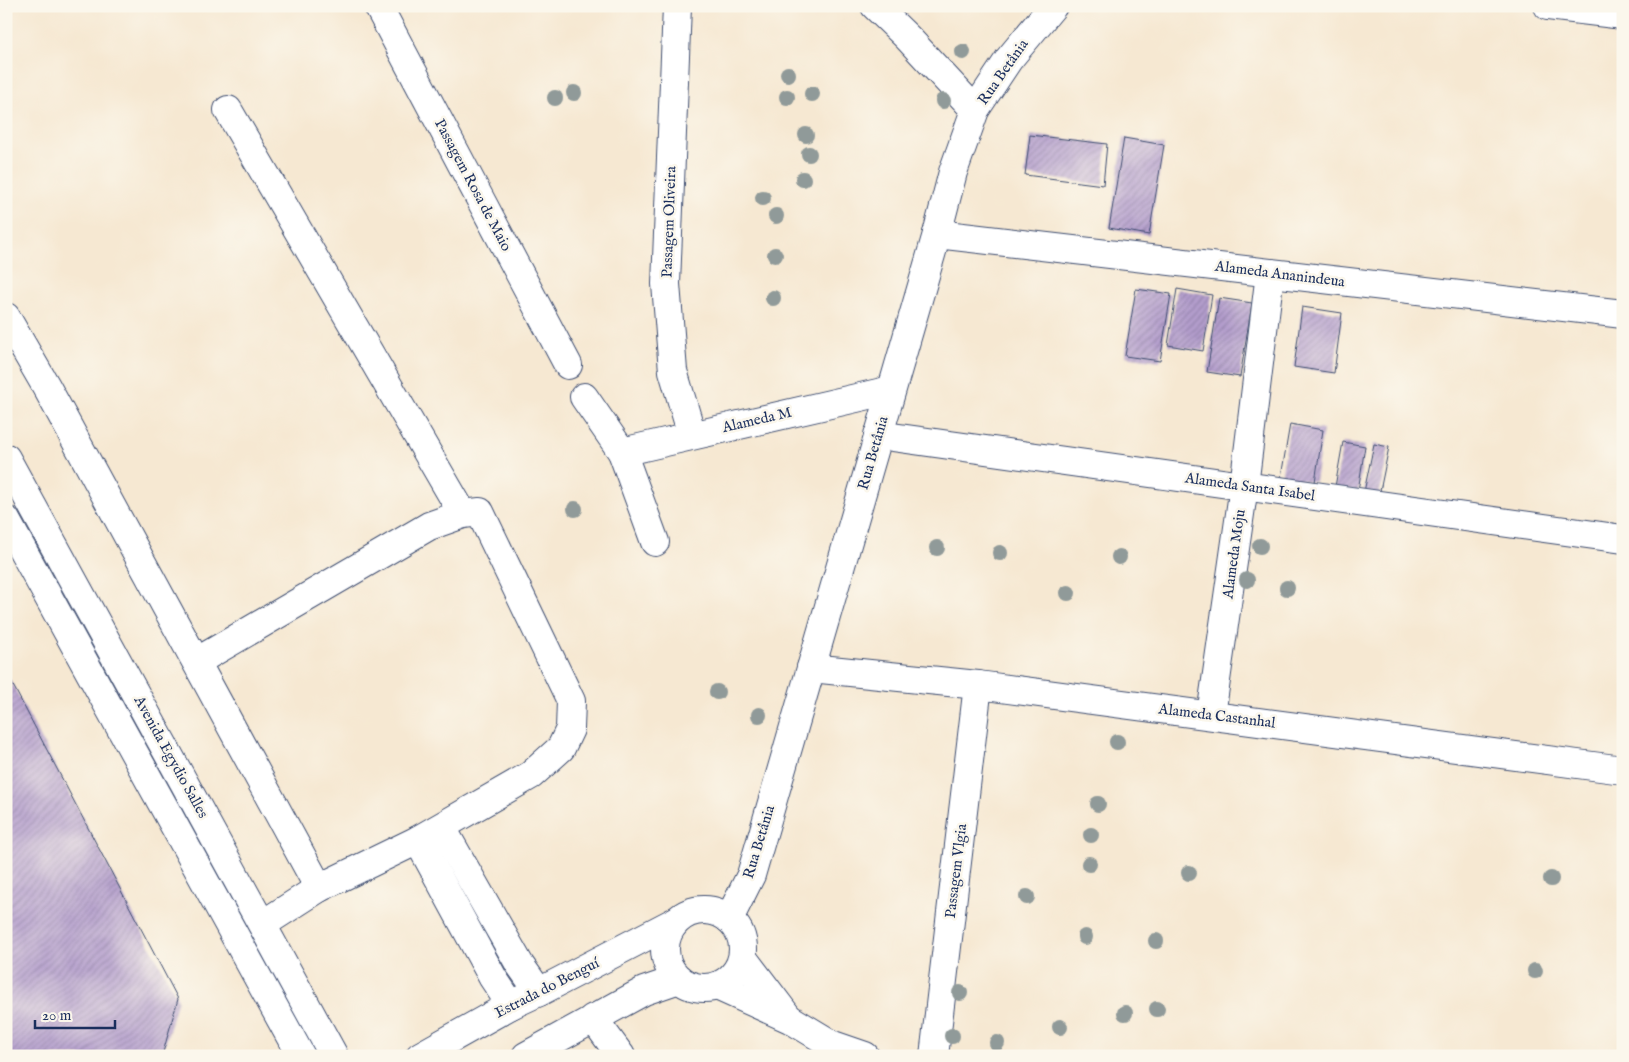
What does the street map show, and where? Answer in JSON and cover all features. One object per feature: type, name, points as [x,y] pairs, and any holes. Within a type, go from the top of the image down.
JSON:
[{"type":"street","name":"Passagem Rosa de Maio","points":[[378,6],[568,365]]},
{"type":"street","name":"Passagem Oliveira","points":[[677,6],[666,284],[673,371],[692,435]]},
{"type":"street","points":[[875,6],[908,38],[975,110]]},
{"type":"street","name":"Rua Betânia","points":[[730,919],[751,875],[937,234],[953,172],[975,110],[1009,59],[1053,6]]},
{"type":"street","points":[[1548,6],[1623,15]]},
{"type":"street","points":[[228,110],[463,514]]},
{"type":"street","name":"Alameda Ananindeua","points":[[937,234],[1623,314]]},
{"type":"street","name":"Alameda Moju","points":[[1211,715],[1244,486],[1270,273]]},
{"type":"street","points":[[6,317],[46,386],[319,888]]},
{"type":"street","name":"Alameda M","points":[[622,452],[891,390]]},
{"type":"street","points":[[584,398],[622,452],[655,542]]},
{"type":"street","name":"Alameda Santa Isabel","points":[[878,434],[1623,539]]},
{"type":"street","name":"Avenida Egydio Salles","points":[[6,458],[334,1056]]},
{"type":"street","points":[[196,662],[429,526],[463,514],[480,512],[571,701],[570,728],[561,748],[531,775],[442,828],[319,888],[263,924]]},
{"type":"street","name":"Avenida Egydio Salles","points":[[6,520],[301,1056]]},
{"type":"street","name":"Alameda Castanhal","points":[[811,668],[978,686],[1211,715],[1623,770]]},
{"type":"street","name":"Passagem Vlgia","points":[[934,1056],[978,686]]},
{"type":"street","points":[[442,828],[520,965],[539,992]]},
{"type":"street","points":[[418,840],[493,978],[511,1005]]},
{"type":"street","points":[[698,910],[711,910],[723,914],[730,919],[740,932],[744,944],[743,958],[738,970],[729,980],[717,986],[704,988],[690,986],[679,979],[670,968],[665,957],[665,944],[668,932],[676,921],[686,914],[698,910]]},
{"type":"street","name":"Estrada do Benguí","points":[[420,1056],[511,1005],[676,921]]},
{"type":"street","points":[[743,958],[790,1019]]},
{"type":"street","points":[[526,1056],[644,991],[679,979]]},
{"type":"street","points":[[717,986],[790,1019],[833,1045],[865,1056]]},
{"type":"street","points":[[593,1018],[621,1056]]},
{"type":"building","points":[[1030,135],[1107,144],[1103,185],[1025,175]]},
{"type":"building","points":[[1124,138],[1164,145],[1149,235],[1109,228]]},
{"type":"building","points":[[1136,289],[1171,294],[1160,361],[1125,356]]},
{"type":"building","points":[[1177,289],[1212,295],[1203,351],[1168,345]]},
{"type":"building","points":[[1219,298],[1252,303],[1240,377],[1207,372]]},
{"type":"building","points":[[1302,307],[1342,313],[1334,373],[1294,367]]},
{"type":"building","points":[[1290,424],[1323,430],[1315,482],[1281,477]]},
{"type":"building","points":[[1343,442],[1365,446],[1358,491],[1335,487]]},
{"type":"building","points":[[1374,444],[1389,447],[1379,496],[1364,492]]},
{"type":"building","points":[[6,672],[178,999],[162,1056],[6,1056]]}]
